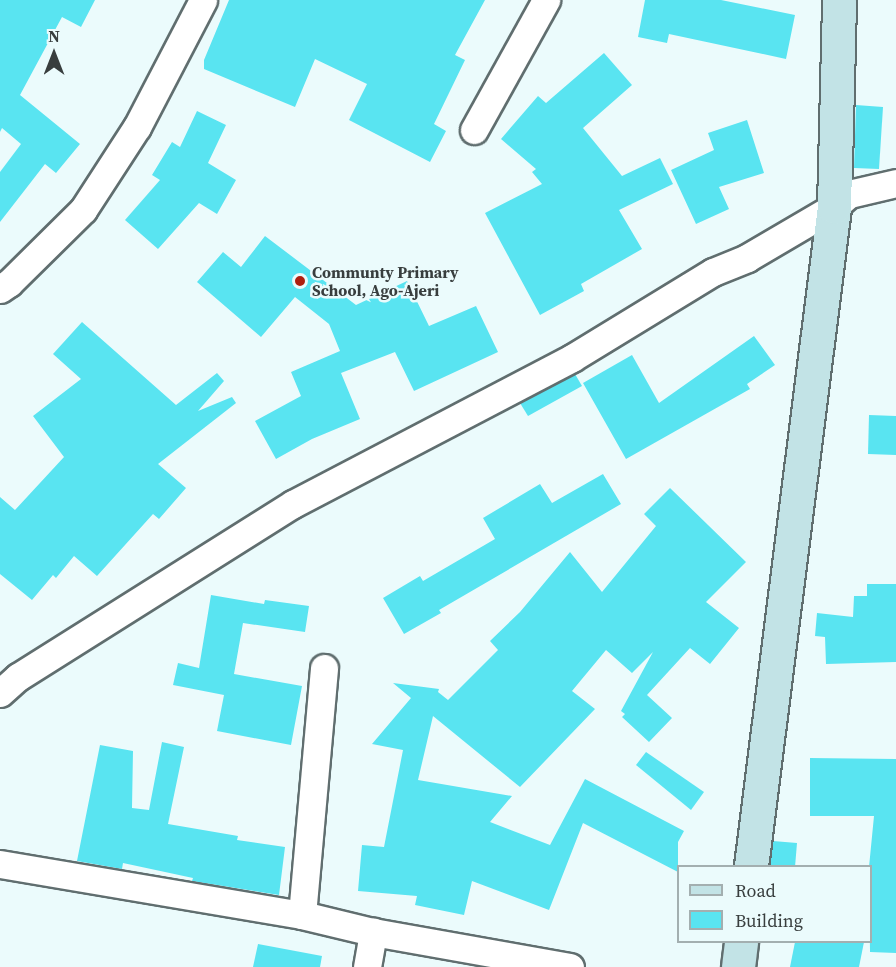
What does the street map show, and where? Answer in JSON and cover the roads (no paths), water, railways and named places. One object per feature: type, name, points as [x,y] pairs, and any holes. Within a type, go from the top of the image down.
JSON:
[{"type":"main road","points":[[751,865],[834,207],[839,0]]},
{"type":"main road","points":[[738,967],[741,943]]},
{"type":"street","points":[[0,289],[9,283],[83,210],[137,127],[203,0]]},
{"type":"street","points":[[474,130],[546,0]]},
{"type":"street","points":[[0,693],[18,677],[293,504],[572,358],[713,272],[747,258],[834,207],[849,194],[896,183]]},
{"type":"street","points":[[302,915],[324,668]]},
{"type":"street","points":[[0,864],[302,915],[373,932],[570,967]]},
{"type":"street","points":[[367,967],[373,932]]},
{"type":"place","name":"Communty Primary School, Ago-Ajeri","points":[[300,281]]}]
